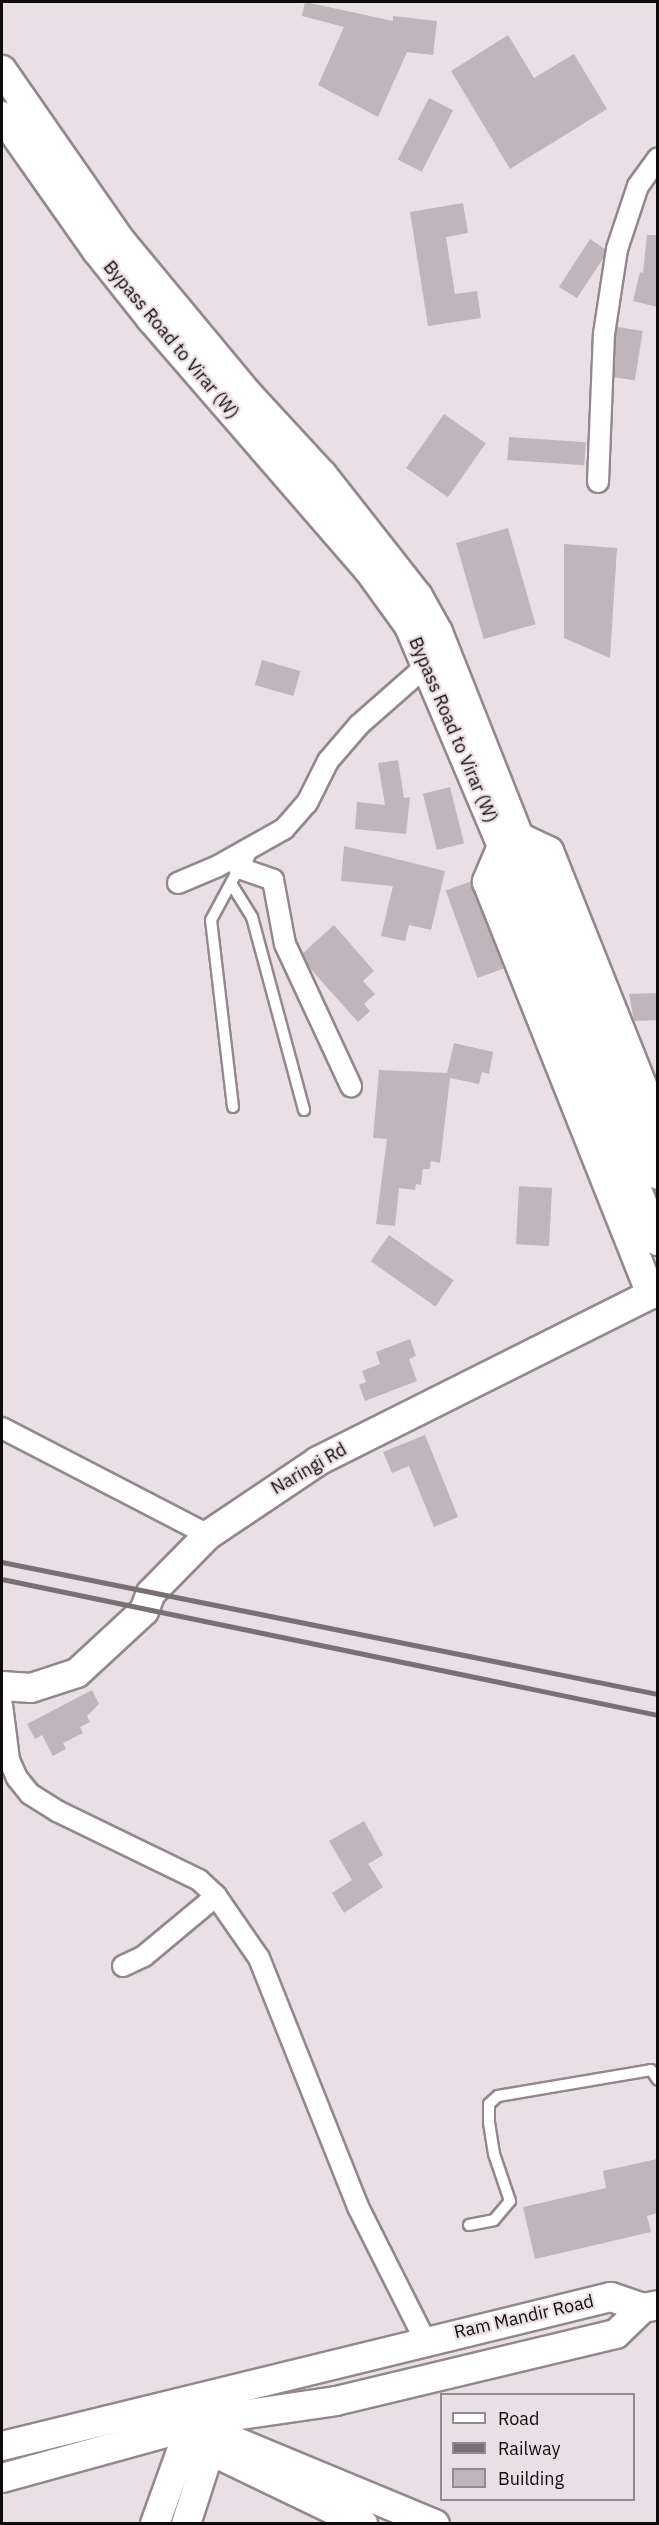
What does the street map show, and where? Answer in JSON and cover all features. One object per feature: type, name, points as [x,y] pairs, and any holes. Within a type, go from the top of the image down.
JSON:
[{"type":"street","points":[[5,83],[121,241],[249,395],[322,474],[418,596],[438,632],[657,1241]]},
{"type":"street","name":"Bypass Road to Virar (W)","points":[[2,116],[97,251],[151,319],[367,568],[409,626],[512,842]]},
{"type":"street","points":[[598,482],[604,333],[617,249],[638,186],[657,158]]},
{"type":"street","points":[[178,883],[239,868],[284,829],[307,803],[328,761],[359,725],[427,665]]},
{"type":"street","points":[[512,842],[549,851],[657,1125]]},
{"type":"street","points":[[512,842],[487,882],[654,1293]]},
{"type":"street","points":[[239,868],[273,880],[285,944],[351,1086]]},
{"type":"street","points":[[534,901],[594,1027],[657,1175]]},
{"type":"street","name":"Naringi Rd","points":[[2,1686],[31,1688],[77,1673],[144,1611],[152,1593],[208,1535],[318,1461],[654,1293]]},
{"type":"street","points":[[2,1428],[208,1535]]},
{"type":"street","points":[[2,1705],[9,1760],[17,1778],[30,1794],[57,1811],[177,1868],[216,1896],[259,1958],[358,2207],[425,2340]]},
{"type":"street","points":[[123,1966],[144,1956],[216,1896]]},
{"type":"street","name":"Ram Mandir Road","points":[[2,2446],[425,2340],[611,2297],[650,2307]]},
{"type":"street","points":[[2,2478],[201,2434],[616,2334],[650,2307]]},
{"type":"street","points":[[155,2523],[201,2434],[230,2389]]},
{"type":"street","points":[[186,2523],[201,2434],[199,2397]]},
{"type":"street","points":[[201,2434],[351,2521]]},
{"type":"street","points":[[201,2434],[435,2523]]},
{"type":"lane","points":[[233,1107],[211,920],[239,868]]},
{"type":"lane","points":[[239,868],[304,1110]]},
{"type":"lane","points":[[469,2224],[494,2220],[510,2201],[494,2154],[489,2123],[489,2104],[498,2096],[651,2070],[657,2080]]},
{"type":"building","points":[[305,2],[393,21],[393,16],[437,21],[433,55],[407,52],[378,117],[318,85],[344,27],[302,16]]},
{"type":"building","points":[[508,35],[534,78],[574,54],[607,109],[510,169],[451,71]]},
{"type":"building","points":[[429,98],[453,110],[422,172],[398,159]]},
{"type":"building","points":[[463,203],[468,233],[446,237],[455,294],[477,291],[481,318],[428,326],[410,212]]},
{"type":"building","points":[[647,235],[657,235],[657,307],[633,301],[640,272],[643,273]]},
{"type":"building","points":[[590,239],[605,249],[604,257],[577,298],[559,287]]},
{"type":"building","points":[[617,327],[643,331],[635,380],[609,376]]},
{"type":"building","points":[[444,414],[486,443],[448,497],[406,468]]},
{"type":"building","points":[[509,437],[586,442],[584,465],[507,460]]},
{"type":"building","points":[[508,528],[536,624],[484,639],[456,543]]},
{"type":"building","points":[[564,544],[617,548],[610,658],[564,638]]},
{"type":"building","points":[[262,660],[300,671],[293,696],[255,685]]},
{"type":"building","points":[[398,760],[404,798],[410,797],[406,834],[355,829],[357,802],[385,805],[378,763]]},
{"type":"building","points":[[450,787],[464,843],[437,850],[423,794]]},
{"type":"building","points":[[344,846],[445,871],[431,930],[409,925],[405,941],[381,936],[393,886],[341,881]]},
{"type":"building","points":[[472,881],[504,968],[477,978],[446,891]]},
{"type":"building","points":[[334,925],[374,971],[363,981],[375,994],[364,1004],[370,1011],[358,1022],[308,966],[303,953]]},
{"type":"building","points":[[657,993],[657,1020],[634,1021],[629,994]]},
{"type":"building","points":[[454,1043],[493,1052],[489,1074],[482,1072],[479,1084],[450,1078],[440,1163],[431,1161],[430,1169],[423,1169],[421,1185],[416,1184],[415,1190],[399,1188],[395,1226],[376,1224],[387,1139],[373,1138],[379,1070],[447,1073]]},
{"type":"building","points":[[519,1186],[552,1188],[549,1246],[516,1244]]},
{"type":"building","points":[[389,1235],[454,1280],[435,1307],[371,1261]]},
{"type":"building","points":[[410,1339],[416,1356],[409,1359],[417,1381],[365,1401],[359,1385],[366,1382],[362,1371],[380,1364],[376,1352]]},
{"type":"building","points":[[425,1435],[458,1517],[434,1527],[409,1466],[392,1473],[383,1452]]},
{"type":"building","points":[[92,1690],[99,1704],[87,1716],[90,1722],[80,1727],[83,1733],[63,1743],[66,1749],[53,1756],[42,1735],[35,1739],[27,1724]]},
{"type":"building","points":[[364,1821],[383,1855],[368,1864],[383,1887],[344,1913],[332,1893],[352,1880],[329,1841]]},
{"type":"building","points":[[657,2159],[657,2213],[647,2216],[651,2232],[535,2259],[523,2207],[606,2188],[603,2171]]},
{"type":"railway","points":[[2,1562],[658,1694]]},
{"type":"railway","points":[[2,1579],[658,1715]]}]
